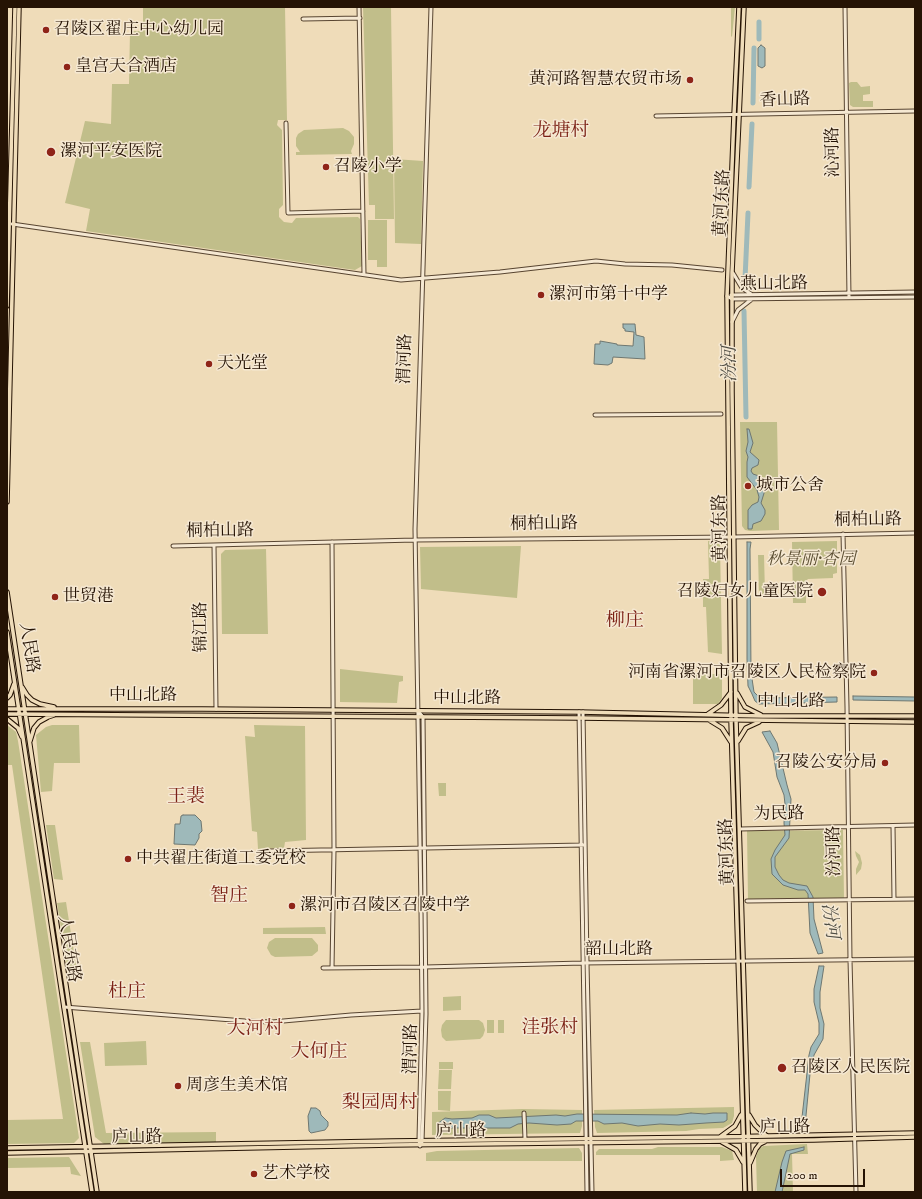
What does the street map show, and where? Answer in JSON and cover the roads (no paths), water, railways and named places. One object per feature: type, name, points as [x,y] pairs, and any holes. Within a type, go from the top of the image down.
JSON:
[{"type":"main road","points":[[12,311],[7,307],[8,223],[15,7]]},
{"type":"main road","points":[[7,502],[19,7]]},
{"type":"main road","name":"黄河东路","points":[[740,7],[727,296],[731,720],[745,1192]]},
{"type":"main road","name":"黄河东路","points":[[744,7],[732,272],[732,323],[736,720],[738,742],[750,1192]]},
{"type":"main road","points":[[7,314],[12,311]]},
{"type":"main road","name":"人民路","points":[[7,592],[24,709]]},
{"type":"main road","name":"人民路","points":[[7,632],[19,709]]},
{"type":"main road","points":[[20,681],[27,695],[32,700],[40,704],[61,709]]},
{"type":"main road","points":[[7,698],[13,689],[15,682]]},
{"type":"main road","points":[[708,714],[721,705],[731,691]]},
{"type":"main road","points":[[736,692],[745,707],[763,716]]},
{"type":"main road","name":"中山北路","points":[[7,709],[216,709],[418,712],[581,712],[763,716],[915,716]]},
{"type":"main road","name":"人民东路","points":[[19,709],[92,1192]]},
{"type":"main road","name":"人民东路","points":[[24,709],[97,1192]]},
{"type":"main road","name":"中山北路","points":[[7,714],[915,722]]},
{"type":"main road","points":[[29,742],[34,728],[39,722],[48,717],[60,714]]},
{"type":"main road","points":[[7,719],[18,728],[24,742]]},
{"type":"main road","points":[[708,720],[720,726],[725,731],[732,743]]},
{"type":"main road","points":[[738,742],[746,728],[763,720]]},
{"type":"main road","points":[[742,1112],[735,1126],[720,1139],[736,1150],[744,1166]]},
{"type":"main road","points":[[748,1113],[755,1125],[768,1138],[756,1149],[749,1166]]},
{"type":"main road","name":"庐山路","points":[[7,1148],[525,1139],[749,1139],[915,1133]]},
{"type":"main road","name":"庐山路","points":[[768,1138],[915,1138]]},
{"type":"main road","name":"庐山路","points":[[7,1153],[391,1145],[420,1146],[589,1140]]},
{"type":"street","points":[[359,7],[364,274]]},
{"type":"street","name":"渭河路","points":[[420,1146],[424,967],[420,717],[418,712],[415,540],[430,7]]},
{"type":"street","name":"沁河路","points":[[845,7],[849,297]]},
{"type":"street","points":[[304,19],[360,18]]},
{"type":"street","name":"香山路","points":[[656,116],[915,111]]},
{"type":"street","points":[[286,123],[288,213],[363,211]]},
{"type":"street","points":[[8,223],[401,280],[500,272],[596,261],[625,264],[672,265],[722,270]]},
{"type":"street","points":[[732,272],[742,288],[753,294]]},
{"type":"street","name":"燕山北路","points":[[732,297],[753,294],[915,292]]},
{"type":"street","name":"燕山北路","points":[[727,296],[752,299],[915,297]]},
{"type":"street","points":[[732,323],[738,310],[752,299]]},
{"type":"street","points":[[595,415],[721,414]]},
{"type":"street","name":"桐柏山路","points":[[173,546],[415,540],[734,537],[915,533]]},
{"type":"street","name":"汾河路","points":[[843,534],[850,960],[856,1192]]},
{"type":"street","points":[[332,542],[334,850],[332,968]]},
{"type":"street","name":"锦江路","points":[[214,545],[216,709]]},
{"type":"street","points":[[581,712],[589,1140],[592,1192]]},
{"type":"street","points":[[893,826],[894,899]]},
{"type":"street","name":"为民路","points":[[740,829],[915,826]]},
{"type":"street","points":[[269,851],[583,845]]},
{"type":"street","points":[[746,901],[915,899]]},
{"type":"street","name":"韶山北路","points":[[323,968],[915,959]]},
{"type":"street","points":[[64,1007],[246,1022],[272,1022],[351,1015],[424,1011]]},
{"type":"street","points":[[524,1113],[525,1139]]},
{"type":"street","points":[[587,1192],[589,1140]]},
{"type":"water","points":[[761,45],[765,48],[765,66],[762,68],[758,66],[758,48]]},
{"type":"water","points":[[623,324],[635,324],[636,335],[644,337],[645,359],[613,357],[612,363],[608,365],[594,364],[595,344],[600,344],[600,341],[617,345],[633,346],[634,332],[625,331]]},
{"type":"water","points":[[747,429],[749,429],[753,443],[750,452],[759,460],[758,465],[752,468],[751,471],[753,474],[759,476],[761,485],[765,490],[761,503],[765,510],[765,514],[761,521],[753,524],[752,529],[748,529],[748,510],[752,505],[758,502],[759,497],[757,490],[747,477]]},
{"type":"water","points":[[747,542],[751,542],[751,672],[754,692],[762,698],[837,697],[837,702],[759,704],[755,701],[748,686]]},
{"type":"water","points":[[853,696],[915,697],[915,701],[853,700]]},
{"type":"water","points":[[770,731],[777,743],[791,799],[789,838],[775,857],[775,867],[783,880],[789,883],[807,886],[813,897],[814,919],[823,953],[818,954],[810,933],[808,894],[805,890],[798,890],[783,885],[772,874],[771,859],[785,835],[785,804],[784,795],[777,777],[773,752],[762,732]]},
{"type":"water","points":[[195,815],[201,821],[202,831],[199,834],[199,838],[195,845],[174,844],[175,824],[180,824],[181,816]]},
{"type":"water","points":[[819,966],[824,966],[820,992],[820,1008],[824,1024],[823,1039],[814,1055],[810,1074],[805,1126],[801,1126],[809,1055],[811,1047],[819,1034],[819,1023],[814,1002],[814,989]]},
{"type":"water","points":[[311,1108],[316,1108],[320,1111],[321,1115],[328,1122],[328,1126],[325,1130],[311,1133],[309,1131],[308,1116]]},
{"type":"water","points":[[691,1113],[727,1113],[727,1120],[724,1122],[638,1126],[622,1123],[604,1124],[598,1121],[576,1121],[571,1124],[557,1125],[529,1123],[518,1124],[510,1128],[438,1128],[437,1124],[445,1118],[472,1118],[479,1115],[489,1115],[496,1118],[556,1115],[565,1116],[577,1114],[677,1115]]},
{"type":"water","points":[[804,1147],[804,1150],[790,1154],[782,1192],[775,1192],[786,1151]]},
{"type":"waterway","name":"汾河","points":[[759,22],[759,39]]},
{"type":"waterway","name":"汾河","points":[[753,103],[754,48]]},
{"type":"waterway","name":"汾河","points":[[749,187],[752,124]]},
{"type":"waterway","name":"汾河","points":[[745,279],[748,213]]},
{"type":"waterway","name":"汾河","points":[[744,311],[746,417]]},
{"type":"place","name":"召陵区翟庄中心幼儿园","points":[[46,30]]},
{"type":"place","name":"皇宫天合酒店","points":[[67,67]]},
{"type":"place","name":"黄河路智慧农贸市场","points":[[690,80]]},
{"type":"place","name":"漯河平安医院","points":[[51,152]]},
{"type":"place","name":"召陵小学","points":[[326,167]]},
{"type":"place","name":"漯河市第十中学","points":[[541,295]]},
{"type":"place","name":"天光堂","points":[[209,364]]},
{"type":"place","name":"城市公舍","points":[[748,486]]},
{"type":"place","name":"召陵妇女儿童医院","points":[[822,592]]},
{"type":"place","name":"世贸港","points":[[55,597]]},
{"type":"place","name":"河南省漯河市召陵区人民检察院","points":[[874,673]]},
{"type":"place","name":"召陵公安分局","points":[[885,763]]},
{"type":"place","name":"中共翟庄街道工委党校","points":[[128,859]]},
{"type":"place","name":"漯河市召陵区召陵中学","points":[[292,906]]},
{"type":"place","name":"召陵区人民医院","points":[[782,1068]]},
{"type":"place","name":"周彦生美术馆","points":[[178,1086]]},
{"type":"place","name":"艺术学校","points":[[254,1174]]},
{"type":"district","name":"龙塘村","points":[[561,132]]},
{"type":"district","name":"柳庄","points":[[625,622]]},
{"type":"district","name":"王裴","points":[[186,798]]},
{"type":"district","name":"智庄","points":[[229,897]]},
{"type":"district","name":"杜庄","points":[[127,993]]},
{"type":"district","name":"洼张村","points":[[550,1029]]},
{"type":"district","name":"大河村","points":[[255,1030]]},
{"type":"district","name":"大何庄","points":[[319,1053]]},
{"type":"district","name":"梨园周村","points":[[380,1104]]},
{"type":"park label","name":"秋景丽·杏园","points":[[811,560]]}]
